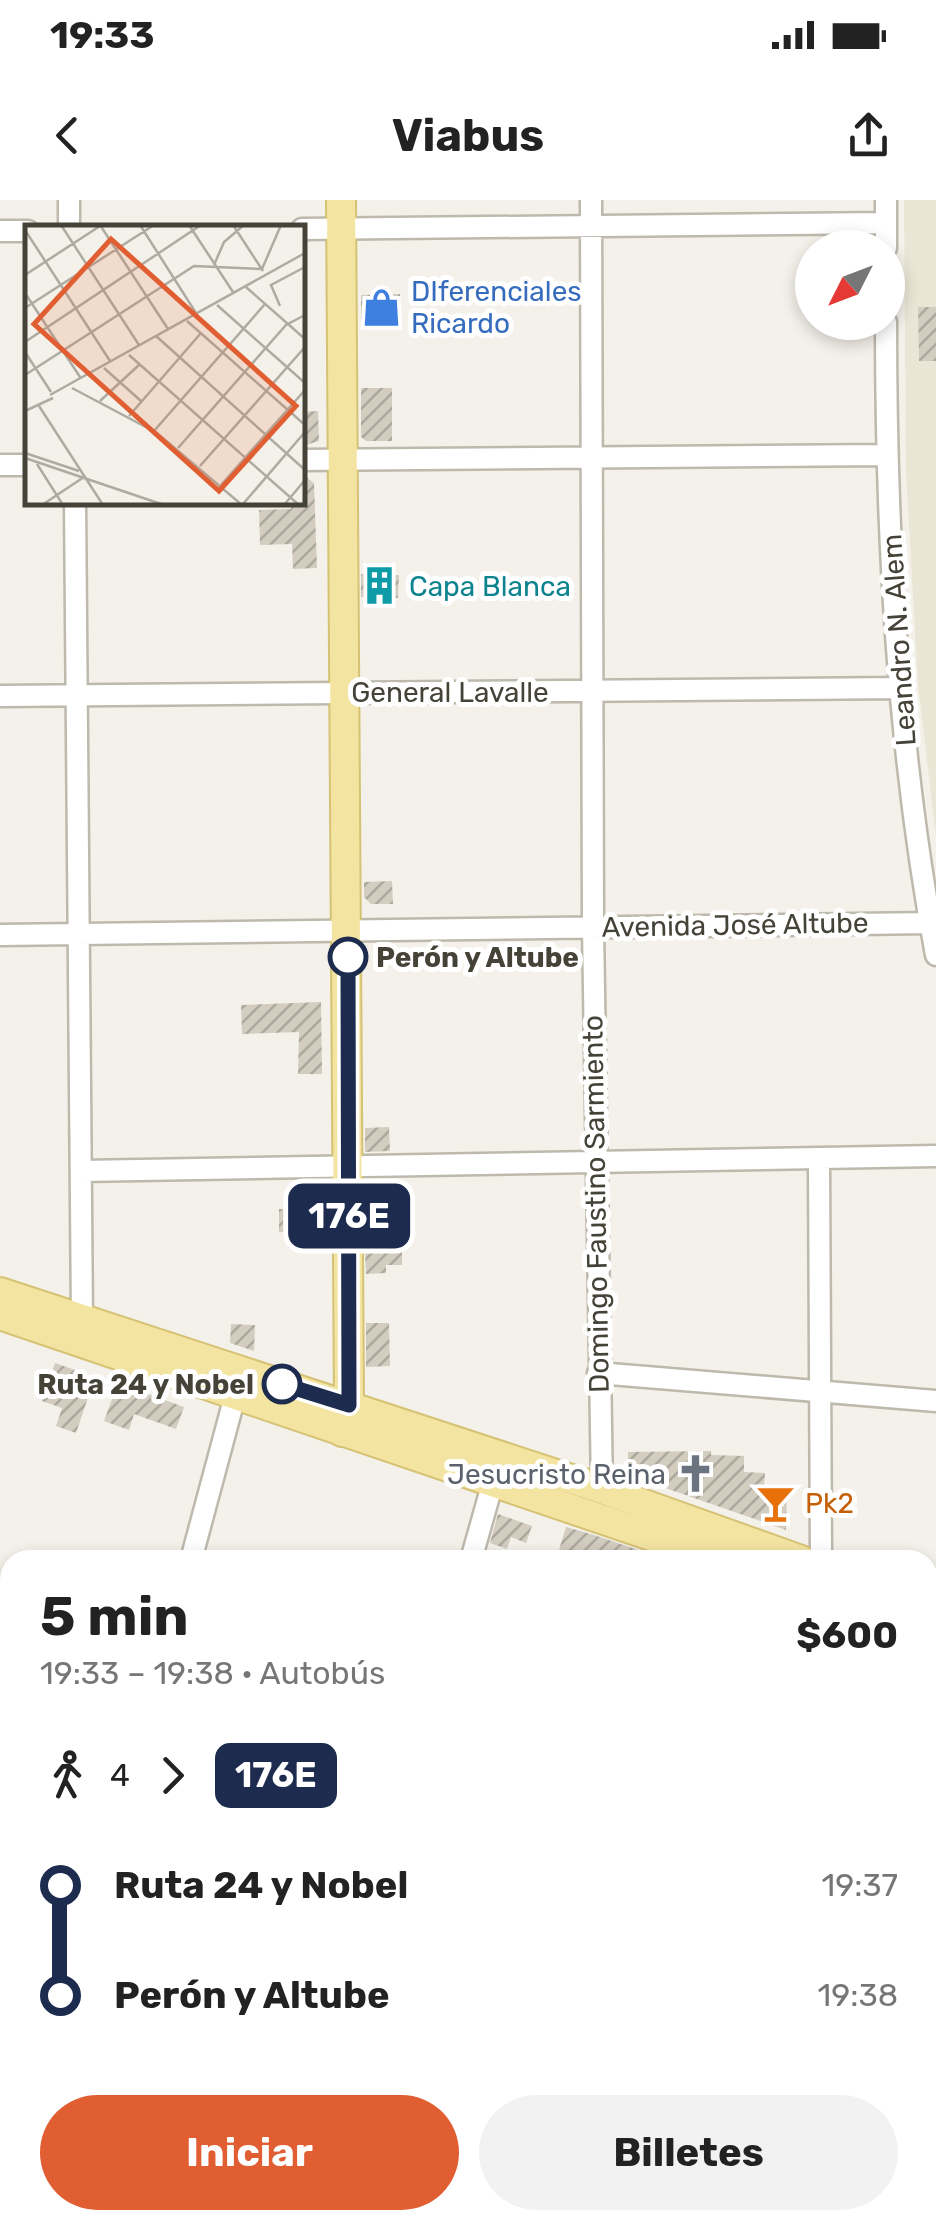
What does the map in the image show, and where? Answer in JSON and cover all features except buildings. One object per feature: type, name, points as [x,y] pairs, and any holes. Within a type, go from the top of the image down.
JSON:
[{"type":"main road","points":[[340,200],[348,933],[346,1419]]},
{"type":"main road","points":[[0,1292],[346,1419],[493,1482],[693,1550]]},
{"type":"main road","points":[[0,1315],[235,1396],[346,1419],[602,1489],[772,1550]]},
{"type":"street","name":"Domingo Faustino Sarmiento","points":[[592,200],[594,1162],[602,1489]]},
{"type":"street","points":[[886,200],[886,230]]},
{"type":"street","points":[[305,229],[886,223]]},
{"type":"street","name":"Leandro N. Alem","points":[[886,340],[886,455],[899,688],[936,955]]},
{"type":"street","points":[[305,460],[886,455]]},
{"type":"street","points":[[75,505],[82,1321]]},
{"type":"street","name":"General Lavalle","points":[[0,696],[899,688]]},
{"type":"street","name":"Avenida José Altube","points":[[0,935],[930,924]]},
{"type":"street","points":[[81,1170],[819,1162],[936,1156]]},
{"type":"street","points":[[819,1162],[821,1550]]},
{"type":"street","points":[[598,1374],[936,1401]]},
{"type":"street","points":[[194,1550],[235,1396]]},
{"type":"street","points":[[474,1550],[493,1482]]},
{"type":"shaded area","points":[[904,200],[936,200],[936,836],[918,685],[906,471]]},
{"type":"bus line","name":"176E","points":[[282,1384],[349,1405],[348,957]]},
{"type":"place","name":"DIferenciales Ricardo","points":[[381,307]]},
{"type":"place","name":"Capa Blanca","points":[[379,586]]},
{"type":"place","name":"Perón y Altube","points":[[348,957]]},
{"type":"place","name":"Ruta 24 y Nobel","points":[[282,1384]]},
{"type":"place","name":"Jesucristo Reina","points":[[696,1474]]},
{"type":"place","name":"Pk2","points":[[775,1503]]}]
